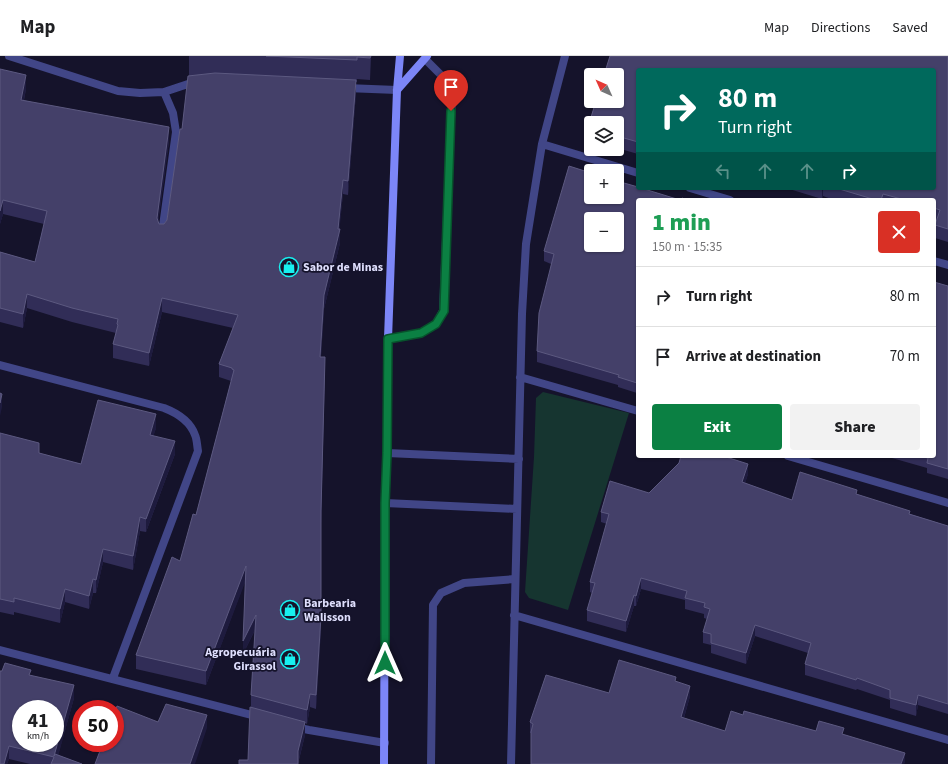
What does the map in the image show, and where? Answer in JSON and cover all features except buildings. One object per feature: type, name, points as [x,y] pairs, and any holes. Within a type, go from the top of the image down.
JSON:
[{"type":"main road","points":[[384,764],[385,503],[388,339],[397,90],[400,56]]},
{"type":"main road","points":[[397,90],[426,58]]},
{"type":"street","points":[[9,56],[118,91],[140,93],[164,92],[188,84],[208,82]]},
{"type":"street","points":[[511,764],[520,376],[526,244],[542,144],[565,56]]},
{"type":"street","points":[[388,339],[421,333],[436,324],[444,311],[452,95],[442,76],[426,58]]},
{"type":"street","points":[[334,87],[397,90]]},
{"type":"street","points":[[162,233],[176,132],[173,113],[164,92]]},
{"type":"street","points":[[542,144],[636,171]]},
{"type":"street","points":[[697,190],[723,198]]},
{"type":"street","points":[[936,262],[948,265]]},
{"type":"street","points":[[0,366],[164,408],[177,413],[188,422],[195,434],[198,451],[113,678]]},
{"type":"street","points":[[520,376],[636,411]]},
{"type":"street","points":[[387,453],[519,459]]},
{"type":"street","points":[[795,458],[948,503]]},
{"type":"street","points":[[385,503],[517,509]]},
{"type":"street","points":[[431,764],[433,605],[441,593],[464,583],[515,579]]},
{"type":"street","points":[[514,615],[948,740]]},
{"type":"street","points":[[0,650],[263,718]]},
{"type":"street","points":[[286,724],[309,730],[385,743]]},
{"type":"green space","points":[[543,392],[629,413],[568,610],[529,598],[525,592],[534,457],[536,398]]},
{"type":"place","name":"Sabor de Minas","points":[[289,267]]},
{"type":"place","name":"Barbearia Walisson","points":[[290,610]]},
{"type":"place","name":"Agropecuária Girassol","points":[[290,659]]},
{"type":"route","points":[[385,663],[385,503],[388,339],[421,333],[436,324],[444,311],[451,111]]}]
